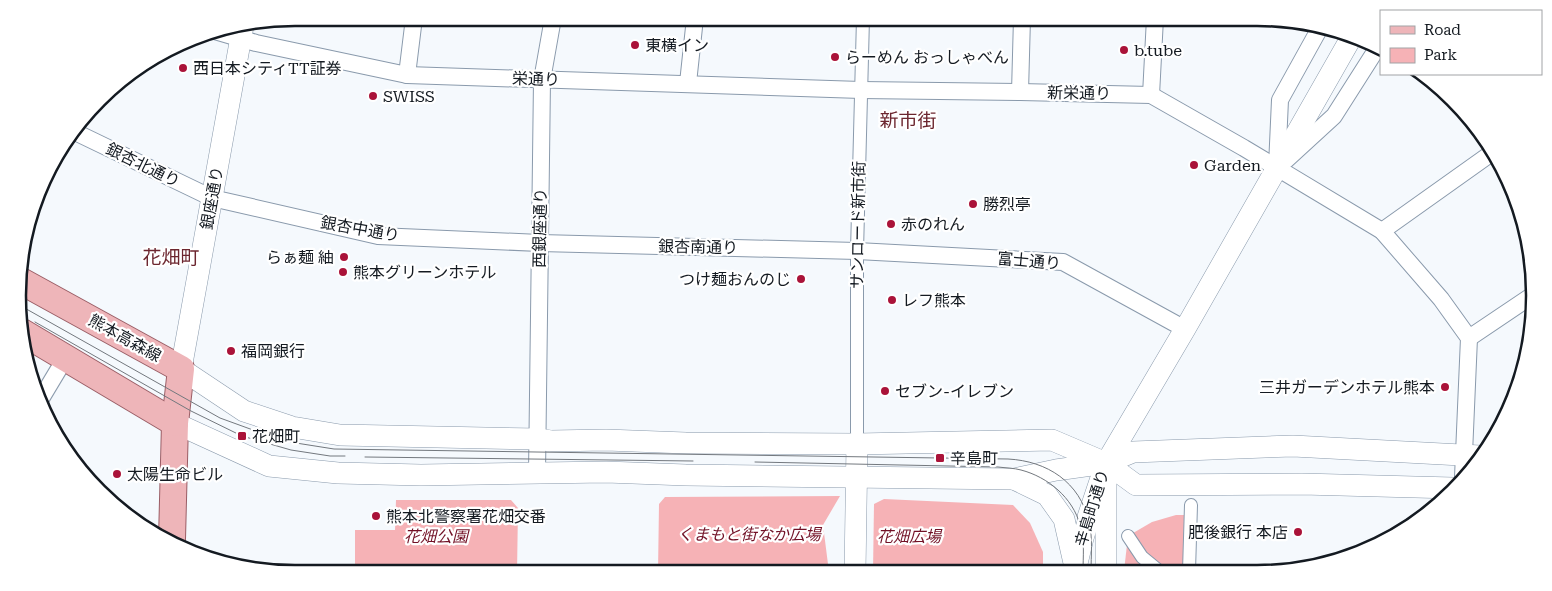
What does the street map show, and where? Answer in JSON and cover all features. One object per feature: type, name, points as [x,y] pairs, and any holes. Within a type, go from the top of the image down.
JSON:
[{"type":"main road","name":"熊本高森線","points":[[27,284],[181,369]]},
{"type":"main road","points":[[30,336],[174,422]]},
{"type":"main road","points":[[172,535],[174,422],[181,369]]},
{"type":"street","points":[[407,75],[413,26]]},
{"type":"street","name":"西銀座通り","points":[[537,474],[542,80],[552,26]]},
{"type":"street","points":[[688,84],[694,26]]},
{"type":"street","name":"サンロード新市街","points":[[857,438],[857,251],[864,26]]},
{"type":"street","points":[[1020,92],[1022,26]]},
{"type":"street","points":[[1151,95],[1155,26]]},
{"type":"street","name":"栄通り","points":[[242,32],[256,43],[407,75],[861,90]]},
{"type":"street","name":"銀座通り","points":[[181,369],[242,32]]},
{"type":"street","points":[[1277,168],[1280,100],[1317,33]]},
{"type":"street","points":[[1106,463],[1185,329],[1348,43]]},
{"type":"street","points":[[1277,168],[1334,116],[1374,53]]},
{"type":"street","name":"新栄通り","points":[[861,90],[1151,95],[1382,231],[1441,299],[1469,338]]},
{"type":"street","name":"銀杏北通り","points":[[80,135],[212,198]]},
{"type":"street","points":[[1382,231],[1487,156]]},
{"type":"street","name":"銀杏中通り","points":[[212,198],[378,236],[540,243]]},
{"type":"street","name":"銀杏南通り","points":[[540,243],[857,251]]},
{"type":"street","name":"富士通り","points":[[857,251],[1062,262],[1185,329]]},
{"type":"street","points":[[174,422],[270,466],[338,473],[421,475],[606,472],[1014,480],[1056,470],[1106,463],[1133,452],[1293,446],[1471,455],[1469,338],[1526,300]]},
{"type":"street","points":[[45,392],[66,357]]},
{"type":"street","points":[[181,369],[244,411],[292,427],[340,435],[686,443],[857,438],[1052,440],[1106,463],[1136,485],[1302,484],[1445,488]]},
{"type":"street","points":[[855,565],[857,438]]},
{"type":"street","name":"辛島町通り","points":[[1076,565],[1088,517],[1106,463]]},
{"type":"street","name":"辛島町通り","points":[[1106,463],[1106,565]]},
{"type":"street","points":[[1014,480],[1047,495],[1064,519],[1074,565]]},
{"type":"street","points":[[1189,565],[1191,505]]},
{"type":"street","points":[[1128,536],[1142,557],[1152,565]]},
{"type":"green space","name":"くまもと街なか広場","points":[[840,496],[823,525],[828,565],[658,565],[659,504],[665,497]]},
{"type":"green space","name":"花畑広場","points":[[884,499],[1013,505],[1030,523],[1043,552],[1043,565],[873,565],[874,504]]},
{"type":"green space","name":"花畑公園","points":[[396,500],[511,500],[518,508],[517,565],[355,565],[355,530],[395,530]]},
{"type":"green space","points":[[1176,515],[1184,515],[1183,565],[1125,565],[1128,536],[1152,522]]},
{"type":"tram line","points":[[27,309],[220,418],[275,438],[334,449],[1008,459],[1036,464],[1060,476],[1070,485],[1085,508],[1090,528],[1091,565]]},
{"type":"tram line","points":[[35,322],[191,411],[242,436],[291,450],[330,456],[345,456]]},
{"type":"tram line","points":[[365,457],[693,461]]},
{"type":"tram line","points":[[755,462],[998,467],[1018,469],[1031,473],[1050,483],[1072,506],[1077,515],[1083,536],[1083,565]]},
{"type":"place","name":"東横イン","points":[[635,45]]},
{"type":"place","name":"b.tube","points":[[1124,50]]},
{"type":"place","name":"らーめん おっしゃべん","points":[[835,57]]},
{"type":"place","name":"西日本シティTT証券","points":[[183,68]]},
{"type":"place","name":"SWISS","points":[[373,96]]},
{"type":"place","name":"Garden","points":[[1194,165]]},
{"type":"place","name":"勝烈亭","points":[[973,204]]},
{"type":"place","name":"赤のれん","points":[[891,224]]},
{"type":"place","name":"らぁ麺 紬","points":[[344,257]]},
{"type":"place","name":"熊本グリーンホテル","points":[[343,272]]},
{"type":"place","name":"つけ麺おんのじ","points":[[801,279]]},
{"type":"place","name":"レフ熊本","points":[[892,300]]},
{"type":"place","name":"福岡銀行","points":[[231,351]]},
{"type":"place","name":"三井ガーデンホテル熊本","points":[[1445,387]]},
{"type":"place","name":"セブン-イレブン","points":[[885,391]]},
{"type":"place","name":"花畑町","points":[[242,436]]},
{"type":"place","name":"辛島町","points":[[940,458]]},
{"type":"place","name":"太陽生命ビル","points":[[117,474]]},
{"type":"place","name":"熊本北警察署花畑交番","points":[[376,516]]},
{"type":"place","name":"肥後銀行 本店","points":[[1298,532]]},
{"type":"district","name":"新市街","points":[[908,120]]},
{"type":"district","name":"花畑町","points":[[171,257]]}]
